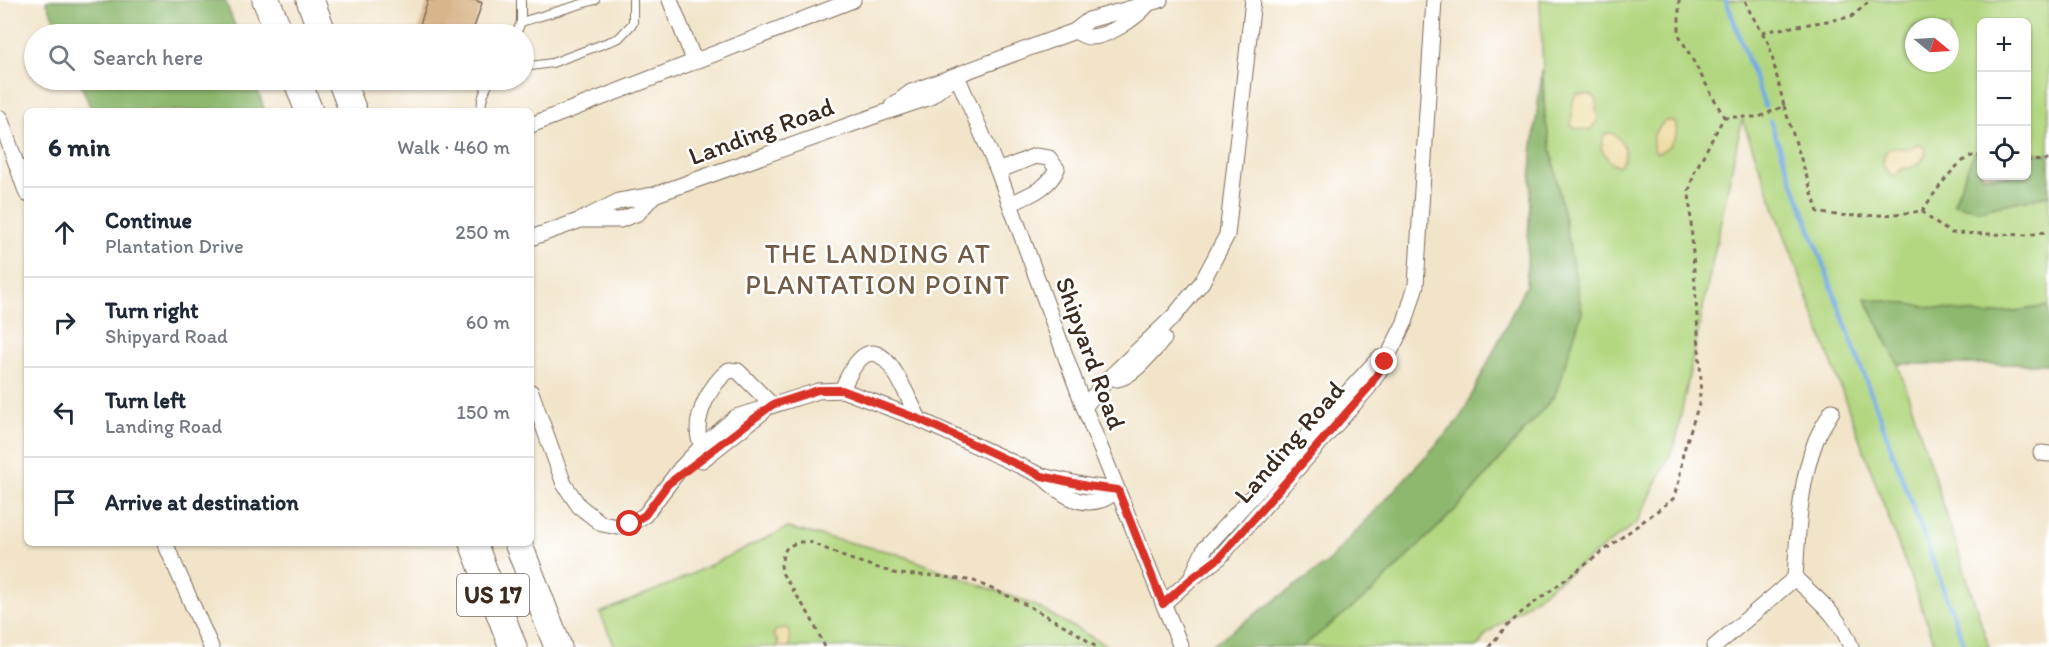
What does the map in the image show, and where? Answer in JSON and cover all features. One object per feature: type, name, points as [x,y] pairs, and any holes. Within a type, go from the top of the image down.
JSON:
[{"type":"highway","points":[[266,0],[276,24]]},
{"type":"highway","points":[[310,0],[319,24]]},
{"type":"highway","points":[[301,90],[308,108]]},
{"type":"highway","points":[[345,90],[352,108]]},
{"type":"highway","name":"US 17","points":[[474,546],[513,647]]},
{"type":"highway","name":"US 17","points":[[519,546],[558,647]]},
{"type":"street","points":[[670,0],[694,60]]},
{"type":"street","points":[[534,124],[853,0]]},
{"type":"street","points":[[1084,406],[1173,317],[1202,282],[1227,235],[1253,0]]},
{"type":"street","points":[[1241,109],[1251,87],[1260,8],[1258,0]]},
{"type":"street","name":"Landing Road","points":[[1163,604],[1191,579],[1205,548],[1279,479],[1383,354],[1405,322],[1416,285],[1434,0]]},
{"type":"street","name":"Landing Road","points":[[534,237],[581,220],[618,201],[654,195],[883,113],[911,92],[937,81],[957,76],[1075,31],[1089,20],[1120,10],[1154,3]]},
{"type":"street","name":"Shipyard Road","points":[[957,76],[998,171],[1084,406],[1181,647]]},
{"type":"street","points":[[0,118],[24,186]]},
{"type":"street","points":[[998,171],[1035,156],[1049,158],[1057,169],[1053,179],[1042,189],[1010,204]]},
{"type":"street","points":[[842,390],[860,358],[867,354],[878,354],[890,364],[919,419]]},
{"type":"street","points":[[705,450],[699,439],[698,424],[705,403],[719,378],[729,370],[738,371],[772,405]]},
{"type":"street","points":[[534,400],[564,484],[579,506],[602,524],[618,527],[630,524],[645,515],[668,484],[736,417],[818,390],[842,390],[919,419],[1042,476],[1118,490]]},
{"type":"street","points":[[1714,647],[1795,579],[1799,521],[1806,472],[1817,437],[1832,411]]},
{"type":"street","points":[[166,546],[211,647]]},
{"type":"street","points":[[1795,579],[1833,614],[1845,630],[1851,647]]},
{"type":"lane","points":[[521,0],[521,22],[595,0]]},
{"type":"lane","points":[[534,66],[552,63],[619,38],[633,23],[633,0]]},
{"type":"lane","points":[[482,108],[485,90]]},
{"type":"path","points":[[1679,0],[1679,35],[1724,117]]},
{"type":"path","points":[[1745,0],[1769,44],[1784,106],[1818,212],[1832,216],[1922,211],[1941,183],[1961,163],[1971,156],[1977,156]]},
{"type":"path","points":[[1762,32],[1851,17],[1871,0]]},
{"type":"path","points":[[1724,117],[1759,117],[1784,106]]},
{"type":"path","points":[[1489,647],[1522,612],[1673,499],[1679,481],[1683,453],[1699,404],[1701,380],[1689,191],[1694,173],[1724,117]]},
{"type":"path","points":[[2031,161],[2049,160]]},
{"type":"path","points":[[1922,211],[1951,233],[2029,235],[2049,231]]},
{"type":"path","points":[[825,647],[810,616],[782,573],[781,565],[787,547],[799,542],[810,542],[847,558],[897,574],[974,581],[1019,601],[1074,631],[1096,647]]},
{"type":"green space","points":[[46,0],[225,0],[234,24],[56,24]]},
{"type":"green space","points":[[1540,0],[2049,0],[2049,154],[2031,153],[2031,18],[1977,18],[1977,152],[1974,152],[1954,203],[1978,210],[2049,195],[2049,306],[1987,315],[1865,299],[1898,364],[1989,647],[1936,647],[1742,119],[1675,444],[1638,522],[1485,635],[1478,647],[1302,647],[1372,592],[1466,499],[1555,395],[1582,312],[1545,117]]},
{"type":"green space","points":[[1542,70],[1545,117],[1582,312],[1555,395],[1466,499],[1372,592],[1302,647],[1209,647],[1326,564],[1460,419],[1526,285],[1532,154]]},
{"type":"green space","points":[[83,90],[258,90],[264,108],[91,108]]},
{"type":"green space","points":[[1974,152],[1977,152],[1977,180],[2031,180],[2031,153],[2049,154],[2049,195],[1978,210],[1954,204]]},
{"type":"green space","points":[[1865,298],[1987,315],[2049,306],[2049,364],[1898,364]]},
{"type":"green space","points":[[787,528],[895,553],[1034,605],[1109,647],[615,647],[600,613],[677,581]]},
{"type":"sand","points":[[1576,94],[1591,95],[1597,100],[1598,120],[1590,130],[1576,129],[1571,125],[1573,101]]},
{"type":"sand","points":[[1665,121],[1674,121],[1675,136],[1670,145],[1656,153],[1653,139],[1658,128]]},
{"type":"sand","points":[[1612,133],[1623,144],[1625,153],[1618,166],[1611,163],[1601,149],[1604,134]]},
{"type":"sand","points":[[1919,144],[1925,148],[1926,154],[1920,163],[1902,169],[1895,176],[1883,166],[1887,150],[1910,149]]},
{"type":"sand","points":[[785,628],[790,631],[790,647],[777,647],[778,642],[773,634],[778,629]]},
{"type":"building","points":[[428,0],[475,0],[482,3],[475,24],[420,24]]},
{"type":"waterway","points":[[1726,0],[1765,106]]},
{"type":"waterway","points":[[1770,121],[1965,647]]},
{"type":"district","name":"THE LANDING AT PLANTATION POINT","points":[[878,270]]},
{"type":"route","points":[[630,524],[645,515],[668,484],[772,405],[818,390],[842,390],[919,419],[1042,476],[1118,490],[1163,604],[1219,558],[1369,387],[1385,362]]}]
